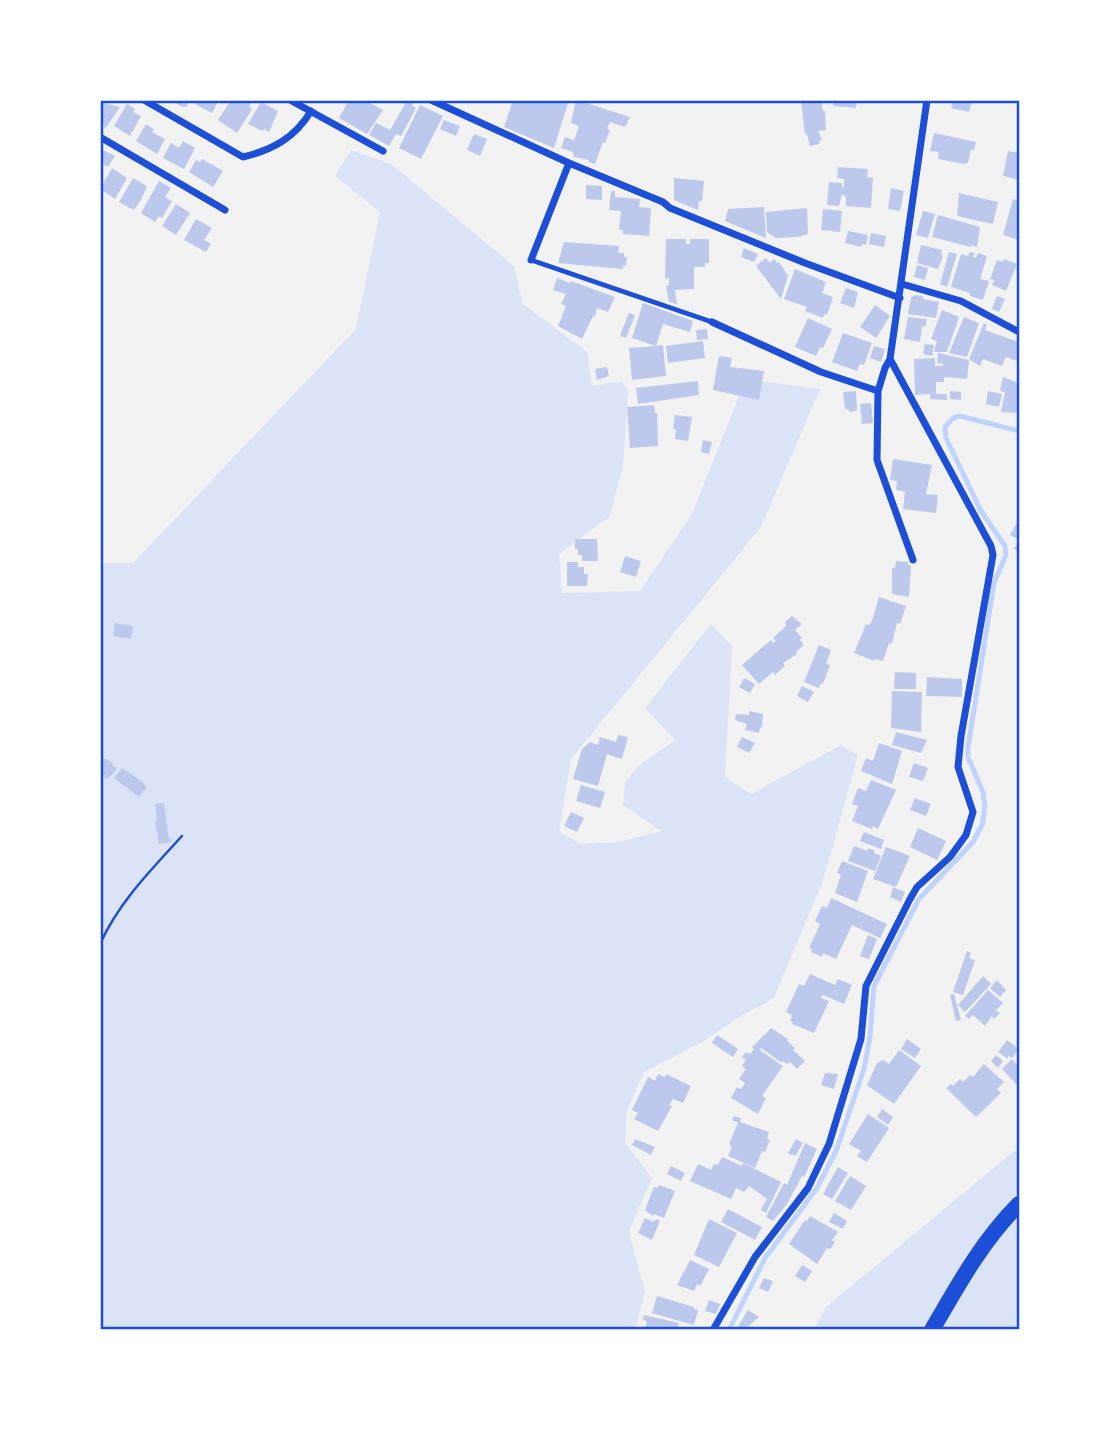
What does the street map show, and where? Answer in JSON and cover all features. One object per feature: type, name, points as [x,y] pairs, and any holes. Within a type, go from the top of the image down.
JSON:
[{"type":"main road","points":[[932,1330],[976,1255],[999,1224],[1019,1204]]},
{"type":"street","points":[[144,100],[243,156],[265,152],[301,128],[311,111]]},
{"type":"street","points":[[290,100],[383,151]]},
{"type":"street","points":[[431,100],[569,163],[663,202],[670,208],[805,264],[900,298]]},
{"type":"street","points":[[914,560],[877,460],[878,391],[884,368],[890,359],[927,100]]},
{"type":"street","points":[[100,137],[225,210]]},
{"type":"street","points":[[531,260],[569,163]]},
{"type":"street","points":[[902,284],[961,301],[1019,332]]},
{"type":"street","points":[[712,322],[821,372],[878,391]]},
{"type":"street","points":[[713,1330],[755,1257],[808,1188],[829,1144],[849,1083],[861,1039],[866,986],[909,899],[917,887],[950,857],[966,835],[973,812],[958,766],[965,709],[993,555],[991,545],[890,359]]},
{"type":"lane","points":[[531,260],[712,322]]},
{"type":"path","points":[[100,944],[108,925],[135,886],[182,836]]},
{"type":"shaded area","points":[[351,150],[391,164],[514,266],[523,304],[587,352],[592,386],[621,381],[628,390],[623,467],[610,516],[559,554],[562,593],[640,591],[692,514],[746,379],[820,389],[761,527],[571,759],[559,832],[581,844],[618,842],[661,831],[623,805],[625,782],[638,766],[675,740],[645,708],[711,624],[732,646],[725,777],[751,794],[841,745],[858,755],[823,881],[774,998],[704,1041],[644,1072],[627,1110],[625,1143],[652,1178],[629,1231],[645,1292],[635,1330],[100,1330],[100,563],[133,563],[356,329],[380,212],[335,176]]},
{"type":"shaded area","points":[[1019,1147],[1019,1330],[814,1330],[826,1307]]},
{"type":"building","points":[[170,100],[191,100],[183,107]]},
{"type":"building","points":[[198,100],[219,100],[212,113],[195,104]]},
{"type":"building","points":[[231,100],[253,100],[249,107],[252,109],[237,133],[218,120]]},
{"type":"building","points":[[349,100],[364,100],[383,110],[367,134],[339,118]]},
{"type":"building","points":[[404,100],[413,103],[412,106],[416,108],[401,136],[396,134],[389,146],[369,135],[376,123],[390,130],[405,104],[402,103]]},
{"type":"building","points":[[513,100],[569,100],[554,148],[504,127]]},
{"type":"building","points":[[576,100],[630,117],[625,127],[610,122],[607,129],[610,130],[595,164],[574,157],[573,152],[561,148],[565,137],[574,140],[579,126],[571,123]]},
{"type":"building","points":[[801,100],[811,100],[812,103],[821,101],[825,111],[826,130],[818,131],[822,140],[819,141],[820,144],[810,146],[805,134]]},
{"type":"building","points":[[834,100],[857,100],[856,108],[833,106]]},
{"type":"building","points":[[953,100],[972,100],[969,112],[951,108]]},
{"type":"building","points":[[261,102],[278,111],[269,132],[248,124]]},
{"type":"building","points":[[103,103],[120,107],[105,129],[101,115]]},
{"type":"building","points":[[127,104],[135,109],[133,112],[141,116],[130,136],[114,126]]},
{"type":"building","points":[[420,105],[443,116],[421,159],[399,148]]},
{"type":"building","points":[[444,120],[460,126],[456,136],[440,129]]},
{"type":"building","points":[[146,124],[154,129],[152,132],[165,139],[157,154],[136,141]]},
{"type":"building","points":[[934,133],[976,142],[968,163],[938,159],[939,152],[930,151]]},
{"type":"building","points":[[474,134],[487,139],[480,156],[467,150]]},
{"type":"building","points":[[183,141],[195,148],[184,169],[163,158],[171,143],[179,148]]},
{"type":"building","points":[[103,150],[115,156],[108,167],[100,162]]},
{"type":"building","points":[[1008,151],[1019,153],[1019,180],[1003,176]]},
{"type":"building","points":[[202,159],[223,171],[213,187],[189,172],[196,160],[200,162]]},
{"type":"building","points":[[838,167],[868,169],[867,177],[873,178],[871,208],[846,206],[846,197],[842,194],[839,206],[827,205],[829,182],[842,183],[844,188],[844,179],[837,178]]},
{"type":"building","points":[[112,168],[127,178],[115,199],[100,189]]},
{"type":"building","points":[[133,178],[147,186],[134,210],[119,202]]},
{"type":"building","points":[[674,178],[704,181],[698,210],[674,200]]},
{"type":"building","points":[[159,181],[171,188],[165,197],[172,201],[162,218],[159,216],[155,222],[141,213]]},
{"type":"building","points":[[586,185],[602,186],[602,200],[586,199]]},
{"type":"building","points":[[891,188],[904,191],[900,211],[888,209]]},
{"type":"building","points":[[611,191],[615,191],[615,197],[640,199],[639,207],[651,208],[649,236],[623,234],[623,230],[619,230],[621,211],[609,210]]},
{"type":"building","points":[[959,193],[998,202],[993,224],[957,216]]},
{"type":"building","points":[[1013,199],[1019,201],[1019,240],[1003,235]]},
{"type":"building","points":[[176,204],[190,213],[176,235],[162,226]]},
{"type":"building","points":[[764,207],[766,238],[725,221],[728,209]]},
{"type":"building","points":[[807,208],[808,234],[776,238],[767,232],[766,212]]},
{"type":"building","points":[[823,209],[842,211],[840,232],[821,230]]},
{"type":"building","points":[[923,211],[935,214],[928,238],[916,235]]},
{"type":"building","points":[[938,215],[980,227],[977,247],[932,237]]},
{"type":"building","points":[[196,219],[212,228],[204,240],[211,244],[206,252],[184,240]]},
{"type":"building","points":[[848,231],[868,235],[866,245],[862,244],[861,247],[845,243]]},
{"type":"building","points":[[871,233],[886,236],[884,247],[869,244]]},
{"type":"building","points":[[666,239],[686,239],[686,244],[690,244],[690,239],[709,239],[709,263],[705,263],[705,267],[694,267],[694,289],[675,290],[677,304],[669,302],[666,286],[669,285],[669,278],[665,279]]},
{"type":"building","points":[[564,242],[619,246],[618,253],[624,253],[624,257],[627,257],[626,266],[623,265],[623,269],[558,263]]},
{"type":"building","points":[[921,245],[942,250],[943,256],[938,269],[917,263]]},
{"type":"building","points":[[744,248],[758,254],[754,262],[741,257]]},
{"type":"building","points":[[949,252],[957,254],[947,287],[940,284]]},
{"type":"building","points":[[970,252],[975,253],[973,257],[976,258],[978,253],[987,256],[980,279],[989,281],[983,300],[951,287],[961,254],[968,256]]},
{"type":"building","points":[[766,258],[770,263],[774,259],[779,262],[788,276],[781,299],[756,266]]},
{"type":"building","points":[[1004,259],[1017,264],[1006,291],[992,285],[994,280],[990,279],[997,260],[1003,262]]},
{"type":"building","points":[[917,265],[928,268],[925,280],[914,277]]},
{"type":"building","points":[[795,269],[826,282],[822,293],[833,297],[827,315],[824,314],[823,318],[805,311],[807,307],[784,299]]},
{"type":"building","points":[[557,278],[615,297],[608,312],[597,308],[595,317],[593,316],[582,339],[558,326],[566,306],[561,304],[566,294],[553,290]]},
{"type":"building","points":[[846,288],[858,292],[854,308],[840,303]]},
{"type":"building","points":[[915,295],[939,302],[936,318],[908,314],[911,298]]},
{"type":"building","points":[[997,296],[1005,299],[999,312],[992,309]]},
{"type":"building","points":[[643,303],[693,321],[690,332],[663,324],[656,346],[632,338]]},
{"type":"building","points":[[875,305],[890,316],[876,338],[860,327]]},
{"type":"building","points":[[942,310],[959,317],[947,352],[934,352],[937,341],[931,339]]},
{"type":"building","points":[[629,313],[635,315],[626,338],[620,336]]},
{"type":"building","points":[[908,317],[927,319],[925,327],[922,326],[920,342],[904,339]]},
{"type":"building","points":[[964,317],[979,323],[967,357],[949,353]]},
{"type":"building","points":[[808,318],[832,329],[816,356],[795,347]]},
{"type":"building","points":[[984,323],[987,325],[985,330],[1019,342],[1017,361],[1006,357],[1002,366],[983,359],[980,366],[969,359]]},
{"type":"building","points":[[707,329],[708,339],[697,340],[696,330]]},
{"type":"building","points":[[843,333],[872,343],[864,365],[860,364],[857,371],[832,362]]},
{"type":"building","points":[[703,341],[705,358],[668,363],[666,346]]},
{"type":"building","points":[[925,344],[934,345],[932,356],[923,354]]},
{"type":"building","points":[[663,345],[666,376],[632,380],[629,348]]},
{"type":"building","points":[[874,346],[885,349],[881,362],[870,358]]},
{"type":"building","points":[[938,353],[969,360],[967,379],[944,377],[944,382],[936,382],[936,394],[947,394],[947,400],[930,399],[930,394],[915,395],[914,359],[935,358],[935,366],[943,366],[937,363]]},
{"type":"building","points":[[719,356],[732,358],[730,367],[764,371],[759,400],[713,390]]},
{"type":"building","points":[[607,367],[609,376],[597,380],[595,369]]},
{"type":"building","points":[[1003,377],[1019,383],[1019,413],[1001,412],[1005,392],[1000,391]]},
{"type":"building","points":[[698,381],[699,395],[638,404],[636,388]]},
{"type":"building","points":[[856,391],[857,409],[849,412],[849,409],[845,409],[843,392]]},
{"type":"building","points":[[950,391],[961,392],[961,400],[950,399]]},
{"type":"building","points":[[988,391],[1002,394],[999,407],[986,404]]},
{"type":"building","points":[[871,403],[873,423],[862,424],[860,404]]},
{"type":"building","points":[[654,405],[657,413],[658,446],[630,448],[627,407]]},
{"type":"building","points":[[675,415],[692,417],[688,441],[675,439]]},
{"type":"building","points":[[703,440],[712,442],[709,454],[701,452]]},
{"type":"building","points":[[893,459],[932,465],[926,494],[938,495],[936,513],[903,509],[905,492],[896,490],[897,481],[890,480]]},
{"type":"building","points":[[1019,519],[1019,540],[1010,535]]},
{"type":"building","points":[[575,539],[597,539],[598,561],[582,561],[582,555],[578,555],[578,549],[575,549]]},
{"type":"building","points":[[625,556],[641,561],[636,577],[620,572]]},
{"type":"building","points":[[896,561],[908,562],[908,565],[911,565],[909,597],[892,594],[892,568],[895,568]]},
{"type":"building","points":[[567,562],[578,562],[578,567],[584,567],[584,574],[588,574],[587,586],[567,586]]},
{"type":"building","points":[[879,597],[906,606],[883,661],[874,661],[854,653],[866,624],[869,625],[872,621]]},
{"type":"building","points":[[792,616],[802,624],[795,630],[804,645],[797,654],[783,663],[785,666],[775,675],[773,672],[759,684],[742,665],[771,640],[774,643],[776,641],[773,638]]},
{"type":"building","points":[[115,623],[133,626],[131,639],[113,636]]},
{"type":"building","points":[[819,645],[831,650],[826,664],[830,665],[819,688],[804,682]]},
{"type":"building","points":[[895,672],[916,673],[916,689],[894,689]]},
{"type":"building","points":[[927,677],[962,679],[962,697],[926,696]]},
{"type":"building","points":[[744,678],[755,684],[750,693],[739,687]]},
{"type":"building","points":[[802,686],[814,692],[808,702],[797,696]]},
{"type":"building","points":[[892,691],[922,692],[921,732],[891,728]]},
{"type":"building","points":[[749,711],[763,714],[759,733],[745,730],[747,724],[735,720],[736,714],[749,715]]},
{"type":"building","points":[[896,732],[927,740],[921,753],[892,745]]},
{"type":"building","points":[[618,735],[628,737],[622,759],[607,754],[598,786],[573,779],[582,749],[590,742],[598,745],[600,737],[616,742]]},
{"type":"building","points":[[742,737],[755,743],[749,753],[737,747]]},
{"type":"building","points":[[879,743],[902,751],[892,784],[861,771],[866,758],[873,761]]},
{"type":"building","points":[[100,756],[113,763],[117,769],[107,779],[100,774]]},
{"type":"building","points":[[914,763],[928,768],[923,781],[909,777]]},
{"type":"building","points":[[122,768],[147,787],[139,797],[114,778]]},
{"type":"building","points":[[871,780],[896,790],[878,829],[852,821],[858,806],[852,804],[858,788],[866,791]]},
{"type":"building","points":[[581,785],[605,792],[600,808],[576,801]]},
{"type":"building","points":[[915,798],[931,804],[926,816],[910,810]]},
{"type":"building","points":[[164,803],[169,839],[172,839],[172,842],[159,844],[155,804]]},
{"type":"building","points":[[571,812],[584,818],[577,832],[564,826]]},
{"type":"building","points":[[918,828],[946,841],[937,860],[910,847]]},
{"type":"building","points":[[864,832],[884,840],[881,849],[860,841]]},
{"type":"building","points":[[854,846],[868,851],[868,848],[881,856],[875,871],[848,861]]},
{"type":"building","points":[[886,847],[910,856],[896,887],[873,879]]},
{"type":"building","points":[[842,861],[868,871],[857,902],[835,893],[841,875],[837,873]]},
{"type":"building","points":[[893,887],[905,892],[901,902],[890,897]]},
{"type":"building","points":[[831,898],[887,924],[880,938],[852,925],[836,959],[823,953],[822,957],[811,952],[812,949],[809,948],[820,924],[815,921],[822,906],[827,908]]},
{"type":"building","points":[[868,935],[877,939],[869,959],[860,956]]},
{"type":"building","points":[[967,951],[971,953],[969,958],[975,960],[963,995],[953,992]]},
{"type":"building","points":[[810,974],[835,985],[838,979],[852,985],[844,1004],[823,995],[821,998],[829,1001],[814,1033],[792,1024],[792,1015],[786,1012],[799,984],[804,986]]},
{"type":"building","points":[[983,976],[991,984],[965,1012],[958,1005]]},
{"type":"building","points":[[997,980],[1006,990],[1000,997],[990,988]]},
{"type":"building","points":[[988,990],[1003,1003],[996,1010],[1000,1013],[994,1019],[992,1016],[985,1026],[973,1015],[969,1019],[965,1016]]},
{"type":"building","points":[[954,994],[961,1020],[956,1021],[950,995]]},
{"type":"building","points":[[771,1028],[788,1039],[795,1048],[793,1050],[805,1061],[797,1069],[790,1062],[782,1063],[761,1048],[760,1050],[783,1066],[762,1096],[766,1098],[758,1114],[731,1098],[737,1087],[741,1089],[745,1083],[739,1079],[746,1069],[742,1066],[746,1060],[742,1057],[746,1052],[750,1054],[754,1049],[752,1047]]},
{"type":"building","points":[[717,1035],[738,1049],[733,1057],[712,1043]]},
{"type":"building","points":[[907,1039],[921,1049],[915,1058],[901,1049]]},
{"type":"building","points":[[1007,1040],[1019,1049],[1012,1058],[1008,1056],[1008,1059],[998,1052]]},
{"type":"building","points":[[899,1050],[921,1066],[894,1104],[867,1085],[877,1063],[883,1060],[889,1064]]},
{"type":"building","points":[[996,1055],[1003,1061],[998,1068],[991,1061]]},
{"type":"building","points":[[1012,1059],[1019,1067],[1019,1087],[1002,1069]]},
{"type":"building","points":[[984,1064],[1004,1082],[997,1089],[1001,1093],[976,1117],[946,1088],[951,1084],[953,1086],[960,1079],[963,1082],[970,1075],[973,1077]]},
{"type":"building","points":[[825,1073],[838,1074],[834,1089],[821,1085]]},
{"type":"building","points":[[658,1074],[665,1077],[666,1074],[691,1086],[683,1103],[673,1099],[658,1131],[634,1119],[638,1113],[632,1110],[648,1077],[655,1081]]},
{"type":"building","points":[[882,1109],[893,1117],[888,1125],[877,1117]]},
{"type":"building","points":[[868,1114],[889,1128],[867,1162],[857,1156],[861,1151],[849,1144]]},
{"type":"building","points":[[734,1116],[741,1118],[740,1122],[769,1132],[767,1139],[770,1140],[755,1168],[728,1156],[732,1146],[729,1144],[738,1123],[732,1120]]},
{"type":"building","points":[[635,1139],[655,1147],[651,1155],[632,1145]]},
{"type":"building","points":[[796,1139],[803,1143],[796,1155],[791,1155],[788,1153]]},
{"type":"building","points":[[805,1143],[817,1149],[804,1177],[802,1176],[787,1204],[773,1221],[766,1217],[784,1183],[787,1185]]},
{"type":"building","points":[[722,1157],[742,1166],[743,1163],[781,1182],[766,1213],[761,1210],[767,1199],[749,1186],[744,1192],[736,1188],[731,1199],[690,1181],[698,1164],[711,1170],[714,1164],[718,1165]]},
{"type":"building","points":[[671,1166],[685,1173],[681,1181],[667,1174]]},
{"type":"building","points":[[838,1167],[848,1173],[832,1199],[823,1194]]},
{"type":"building","points":[[850,1176],[866,1186],[851,1210],[835,1201]]},
{"type":"building","points":[[659,1185],[675,1191],[664,1218],[654,1214],[653,1216],[645,1210],[654,1187],[658,1188]]},
{"type":"building","points":[[728,1209],[762,1227],[755,1240],[721,1222]]},
{"type":"building","points":[[834,1213],[847,1221],[843,1229],[829,1222]]},
{"type":"building","points":[[810,1216],[838,1232],[832,1240],[835,1242],[830,1249],[827,1248],[817,1264],[789,1244]]},
{"type":"building","points":[[645,1218],[654,1222],[656,1219],[660,1221],[652,1240],[638,1233]]},
{"type":"building","points":[[709,1219],[737,1233],[719,1267],[694,1255]]},
{"type":"building","points":[[690,1260],[709,1269],[700,1286],[697,1284],[694,1291],[677,1285]]},
{"type":"building","points":[[802,1265],[812,1271],[805,1282],[795,1276]]},
{"type":"building","points":[[764,1278],[773,1281],[768,1292],[759,1288]]},
{"type":"building","points":[[657,1296],[698,1310],[694,1325],[652,1313]]},
{"type":"building","points":[[709,1300],[720,1304],[716,1314],[705,1311]]},
{"type":"building","points":[[748,1310],[759,1317],[744,1330],[736,1330]]},
{"type":"building","points":[[644,1315],[679,1323],[677,1330],[645,1330],[647,1321],[643,1320]]},
{"type":"waterway","points":[[729,1330],[765,1258],[817,1188],[836,1151],[864,1069],[870,1037],[874,986],[919,899],[973,842],[982,825],[985,807],[983,792],[968,757],[968,747],[994,583],[1006,555],[1005,546],[981,511],[946,438],[945,427],[953,418],[960,416],[1019,431]]}]
